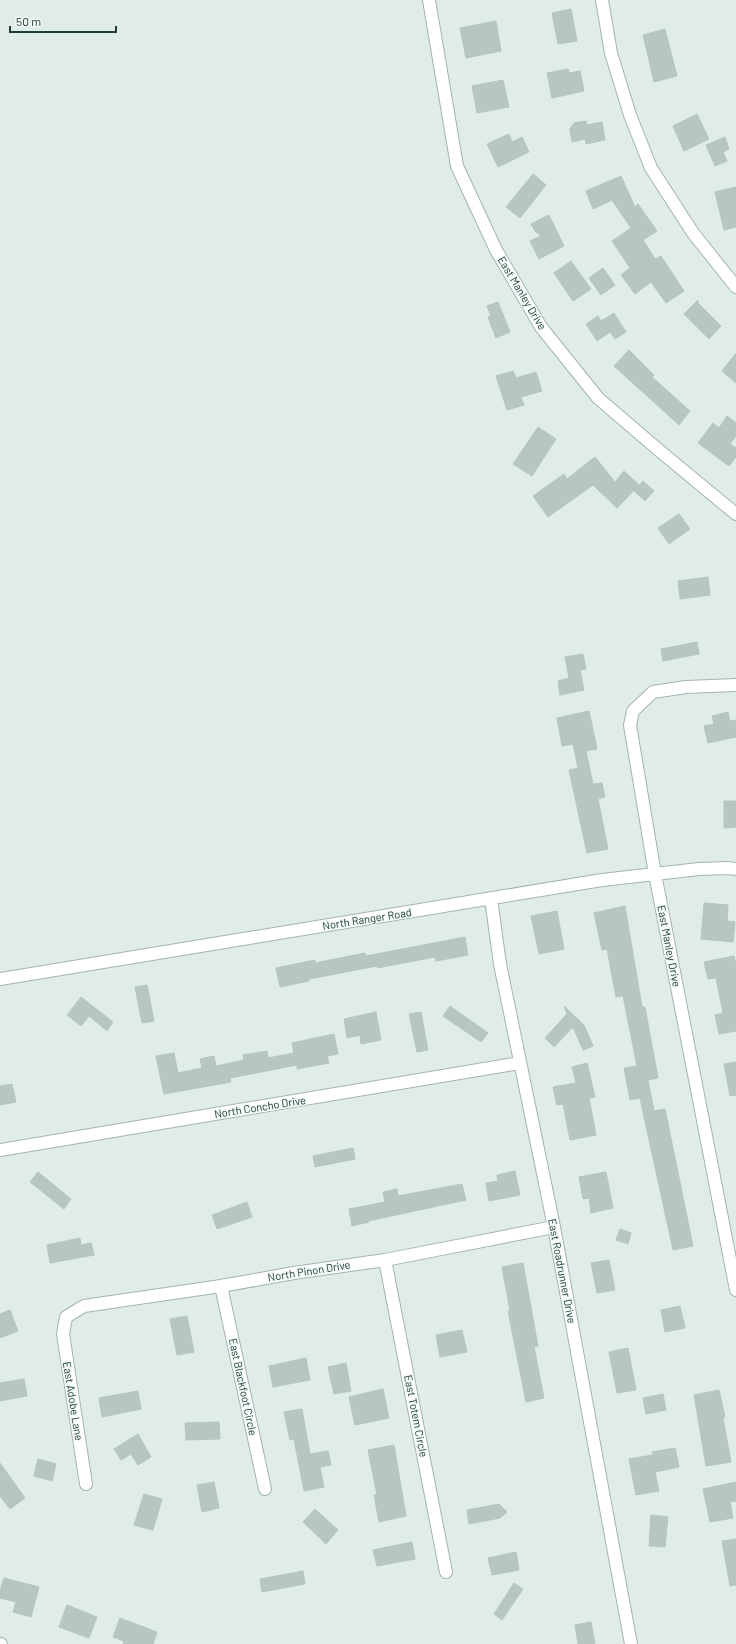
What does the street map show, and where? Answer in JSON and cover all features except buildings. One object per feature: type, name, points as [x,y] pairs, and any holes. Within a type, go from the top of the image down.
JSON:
[{"type":"street","name":"East Manley Drive","points":[[429,0],[457,166],[496,250],[541,327],[598,398],[736,514]]},
{"type":"street","points":[[602,0],[611,53],[630,116],[651,168],[693,233],[734,279]]},
{"type":"street","name":"East Manley Drive","points":[[736,685],[686,687],[653,692],[633,711],[630,725],[655,874],[736,1290]]},
{"type":"street","name":"North Ranger Road","points":[[0,979],[602,880],[699,869],[736,869]]},
{"type":"street","name":"East Roadrunner Drive","points":[[491,898],[500,964],[554,1227],[631,1644]]},
{"type":"street","name":"North Concho Drive","points":[[0,1150],[520,1063]]},
{"type":"street","name":"North Pinon Drive","points":[[66,1317],[84,1306],[385,1260],[554,1227]]},
{"type":"street","name":"East Totem Circle","points":[[385,1260],[446,1572]]},
{"type":"street","name":"East Blackfoot Circle","points":[[221,1286],[266,1489]]},
{"type":"street","name":"East Adobe Lane","points":[[66,1317],[63,1334],[86,1484]]}]
